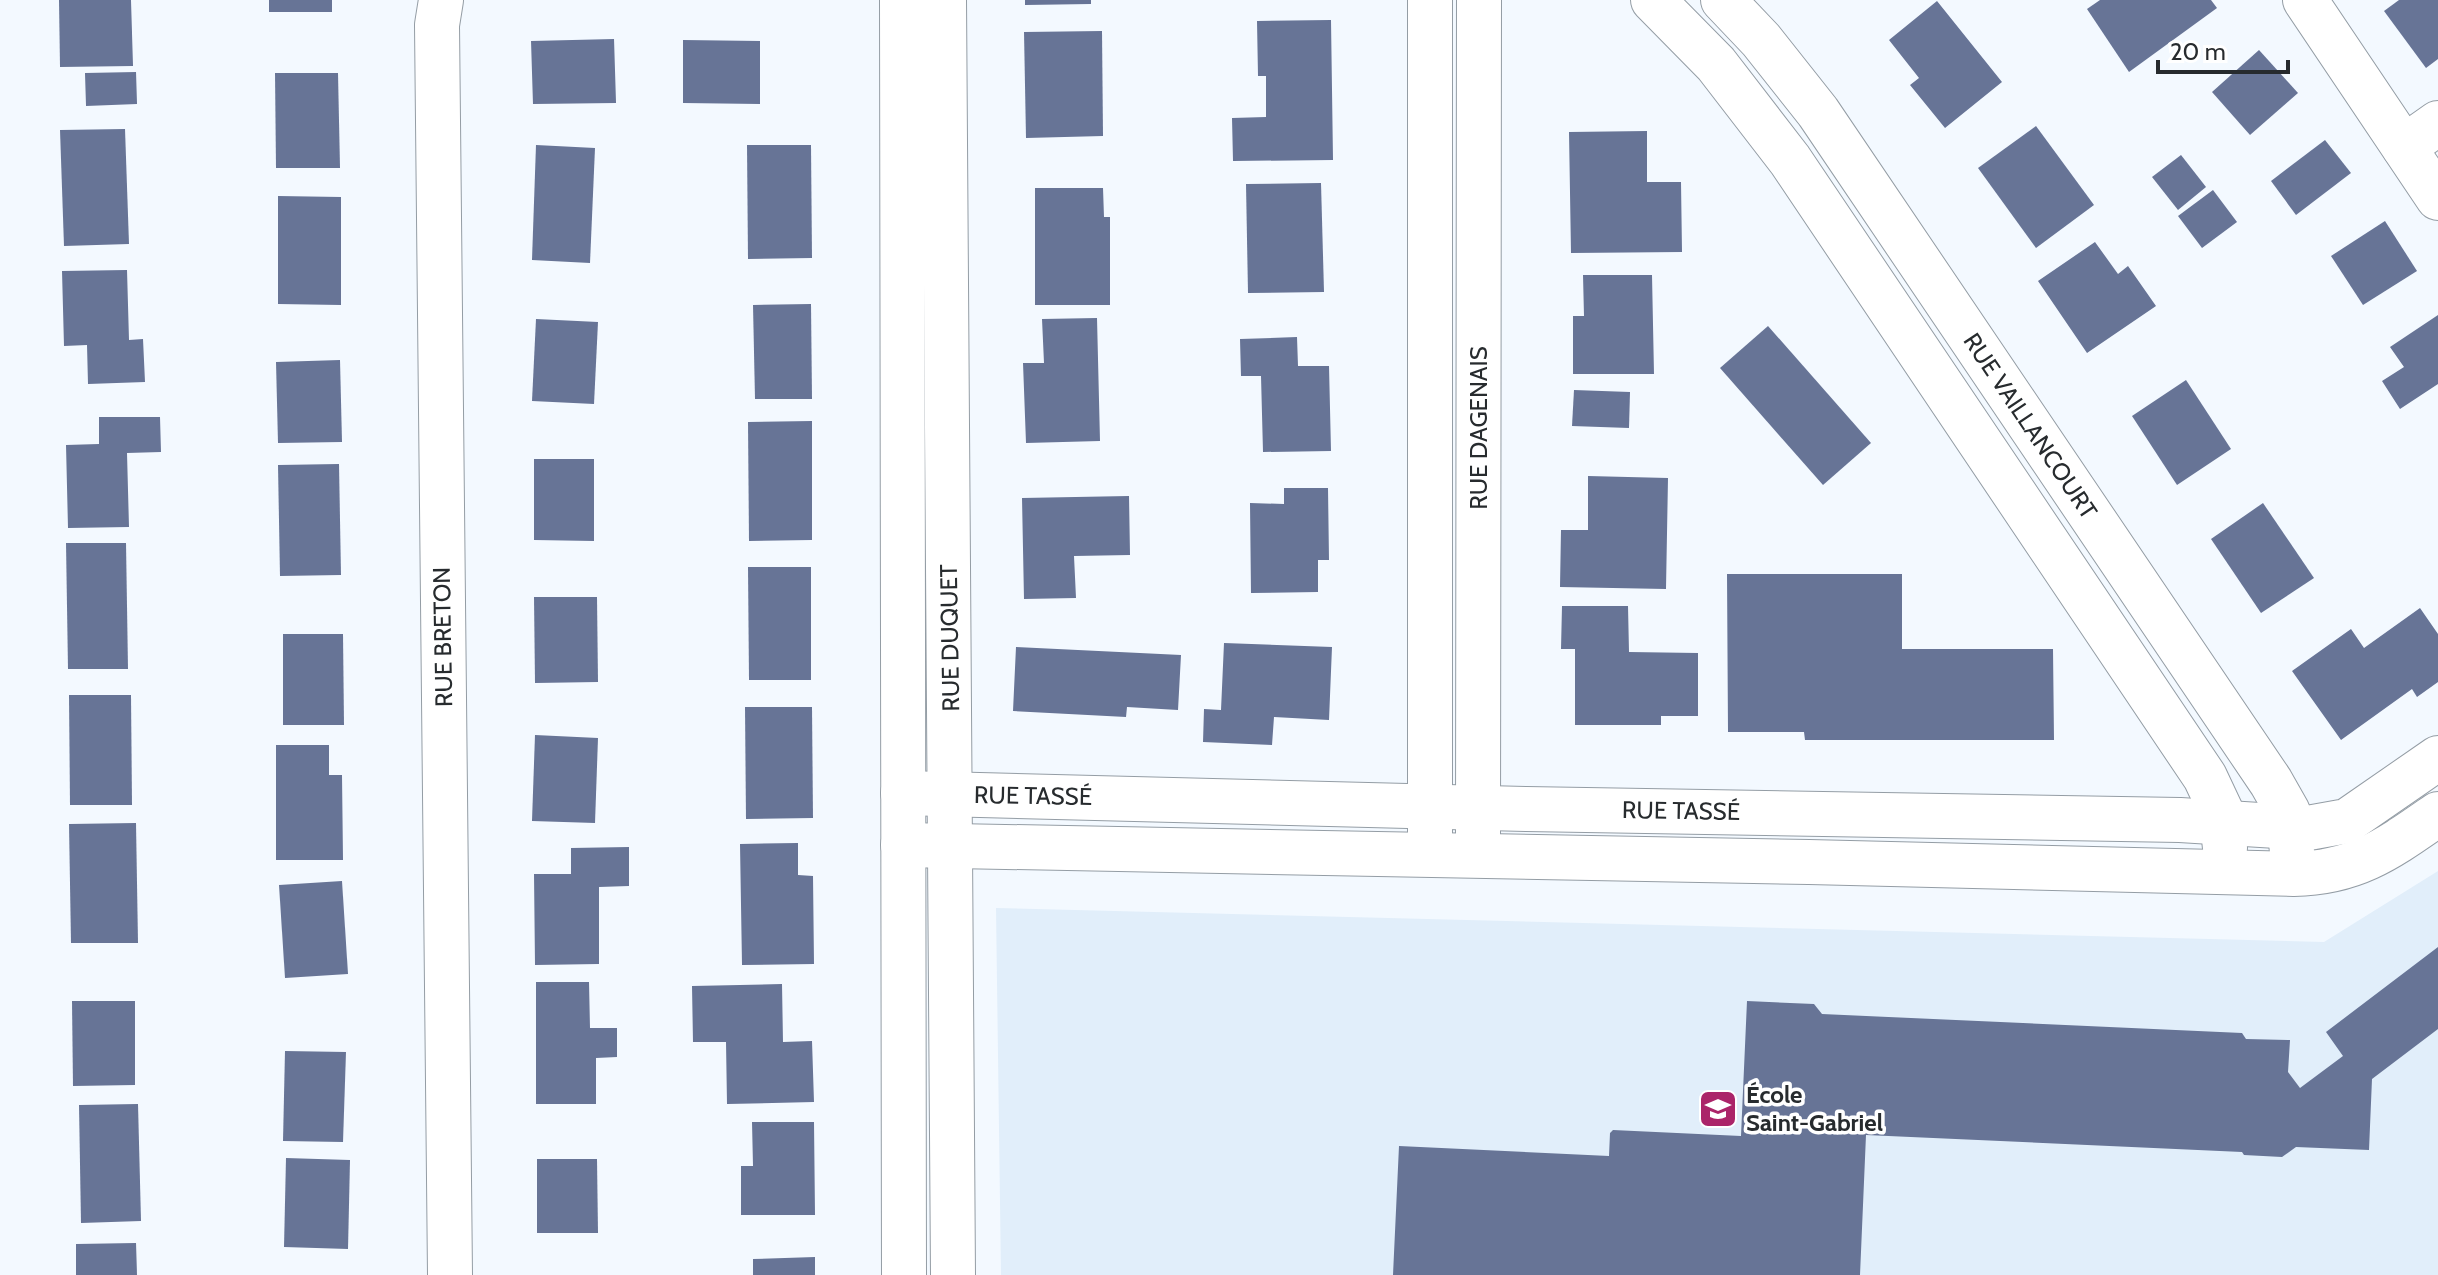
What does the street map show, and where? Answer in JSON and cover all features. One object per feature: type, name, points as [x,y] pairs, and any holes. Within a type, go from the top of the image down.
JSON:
[{"type":"street","name":"RUE BRETON","points":[[441,0],[437,25],[450,1275]]},
{"type":"street","name":"RUE DUQUET","points":[[902,0],[904,1275]]},
{"type":"street","name":"RUE DUQUET","points":[[944,0],[953,1275]]},
{"type":"street","name":"RUE DAGENAIS","points":[[1430,0],[1430,856]]},
{"type":"street","name":"RUE DAGENAIS","points":[[1477,856],[1479,0]]},
{"type":"street","name":"RUE VAILLANCOURT","points":[[1653,0],[1716,64],[1790,160],[2205,777],[2221,811],[2225,872]]},
{"type":"street","name":"RUE VAILLANCOURT","points":[[1723,0],[1790,74],[1818,112],[2271,782],[2284,805],[2291,827],[2294,874]]},
{"type":"street","points":[[2305,0],[2421,135],[2438,198]]},
{"type":"street","name":"RUE TASSÉ","points":[[903,793],[2223,821],[2320,827],[2347,821],[2438,758]]},
{"type":"street","name":"RUE TASSÉ","points":[[903,845],[2294,874],[2336,870],[2365,861],[2438,814]]},
{"type":"shaded area","name":"École Saint-Gabriel","points":[[2438,871],[2438,1275],[1001,1275],[996,908],[2324,942]]},
{"type":"building","points":[[59,0],[131,0],[133,66],[60,67]]},
{"type":"building","points":[[269,0],[332,0],[332,12],[269,12]]},
{"type":"building","points":[[1025,0],[1091,0],[1091,4],[1025,5]]},
{"type":"building","points":[[2100,0],[2211,0],[2217,8],[2129,72],[2087,9]]},
{"type":"building","points":[[2399,0],[2438,0],[2438,59],[2426,68],[2384,11]]},
{"type":"building","points":[[1937,1],[2002,82],[1945,128],[1910,85],[1919,78],[1889,40]]},
{"type":"building","points":[[1331,20],[1333,160],[1233,161],[1232,118],[1266,117],[1266,76],[1258,76],[1257,21]]},
{"type":"building","points":[[1102,31],[1103,136],[1026,138],[1024,32]]},
{"type":"building","points":[[614,39],[616,103],[533,104],[531,41]]},
{"type":"building","points":[[683,40],[760,41],[760,104],[683,103]]},
{"type":"building","points":[[2259,50],[2298,93],[2250,135],[2212,92]]},
{"type":"building","points":[[136,72],[137,104],[86,106],[85,73]]},
{"type":"building","points":[[275,73],[338,73],[340,168],[276,168]]},
{"type":"building","points":[[2036,126],[2094,205],[2036,248],[1978,168]]},
{"type":"building","points":[[125,129],[129,244],[64,246],[60,130]]},
{"type":"building","points":[[1647,131],[1647,182],[1681,182],[1682,252],[1571,253],[1569,132]]},
{"type":"building","points":[[2325,140],[2351,173],[2296,215],[2271,181]]},
{"type":"building","points":[[536,145],[595,148],[590,263],[532,260]]},
{"type":"building","points":[[747,145],[811,145],[812,258],[748,259]]},
{"type":"building","points":[[2181,155],[2206,187],[2178,210],[2152,177]]},
{"type":"building","points":[[1321,183],[1324,292],[1248,293],[1246,184]]},
{"type":"building","points":[[1035,188],[1103,188],[1104,217],[1110,217],[1110,305],[1035,305]]},
{"type":"building","points":[[2213,190],[2237,222],[2202,248],[2178,216]]},
{"type":"building","points":[[278,196],[341,197],[341,305],[278,304]]},
{"type":"building","points":[[2385,221],[2417,271],[2363,305],[2331,256]]},
{"type":"building","points":[[2095,242],[2118,274],[2128,266],[2156,306],[2087,353],[2038,281]]},
{"type":"building","points":[[127,270],[129,340],[143,339],[145,382],[88,384],[87,345],[64,346],[62,271]]},
{"type":"building","points":[[1583,275],[1652,275],[1654,374],[1573,374],[1573,316],[1584,316]]},
{"type":"building","points":[[811,304],[812,399],[755,399],[753,305]]},
{"type":"building","points":[[2438,315],[2438,384],[2400,409],[2382,381],[2404,367],[2390,347]]},
{"type":"building","points":[[1097,318],[1100,441],[1026,443],[1023,363],[1044,363],[1042,319]]},
{"type":"building","points":[[536,319],[598,322],[594,404],[532,401]]},
{"type":"building","points":[[1768,326],[1871,443],[1823,485],[1720,368]]},
{"type":"building","points":[[1297,337],[1298,366],[1329,366],[1331,451],[1263,452],[1261,376],[1241,376],[1240,339]]},
{"type":"building","points":[[340,360],[342,442],[278,443],[276,362]]},
{"type":"building","points":[[2186,380],[2231,449],[2177,485],[2132,416]]},
{"type":"building","points":[[1574,390],[1630,392],[1629,428],[1572,426]]},
{"type":"building","points":[[99,417],[160,417],[161,452],[127,453],[129,527],[68,528],[66,445],[99,444]]},
{"type":"building","points":[[812,421],[812,540],[749,541],[748,422]]},
{"type":"building","points":[[534,459],[594,459],[594,541],[534,540]]},
{"type":"building","points":[[339,464],[341,575],[280,576],[278,465]]},
{"type":"building","points":[[1588,476],[1668,478],[1666,589],[1560,587],[1561,530],[1588,530]]},
{"type":"building","points":[[1284,488],[1328,488],[1329,560],[1318,560],[1318,592],[1251,593],[1250,503],[1284,504]]},
{"type":"building","points":[[1129,496],[1130,555],[1074,556],[1076,598],[1024,599],[1022,498]]},
{"type":"building","points":[[2263,503],[2314,578],[2261,613],[2211,539]]},
{"type":"building","points":[[66,543],[126,543],[128,669],[68,669]]},
{"type":"building","points":[[748,567],[811,567],[811,680],[749,680]]},
{"type":"building","points":[[1727,574],[1902,574],[1902,649],[2053,649],[2054,740],[1805,740],[1804,732],[1728,732]]},
{"type":"building","points":[[534,597],[597,597],[598,682],[535,683]]},
{"type":"building","points":[[1562,606],[1628,606],[1629,652],[1698,653],[1698,716],[1661,716],[1661,725],[1575,725],[1575,649],[1561,649]]},
{"type":"building","points":[[2420,608],[2438,634],[2438,682],[2417,697],[2412,689],[2341,740],[2292,671],[2351,629],[2364,648]]},
{"type":"building","points":[[283,634],[343,634],[344,725],[283,725]]},
{"type":"building","points":[[1224,643],[1332,647],[1329,720],[1274,717],[1272,745],[1203,742],[1204,709],[1221,710]]},
{"type":"building","points":[[1016,647],[1181,655],[1178,710],[1127,707],[1126,717],[1013,711]]},
{"type":"building","points":[[69,695],[131,695],[132,805],[70,805]]},
{"type":"building","points":[[745,707],[812,707],[813,818],[746,819]]},
{"type":"building","points":[[535,735],[598,738],[595,823],[532,821]]},
{"type":"building","points":[[276,745],[329,745],[329,775],[342,775],[343,860],[276,860]]},
{"type":"building","points":[[136,823],[138,943],[71,943],[69,824]]},
{"type":"building","points":[[798,843],[798,875],[813,876],[814,964],[742,965],[740,844]]},
{"type":"building","points":[[629,847],[629,886],[599,887],[599,964],[535,965],[534,874],[571,874],[571,848]]},
{"type":"building","points":[[342,881],[348,974],[285,978],[279,885]]},
{"type":"building","points":[[2438,947],[2438,1029],[2372,1079],[2369,1150],[2296,1147],[2282,1157],[2244,1155],[2242,1152],[1866,1135],[1860,1275],[1393,1275],[1399,1146],[1609,1156],[1610,1133],[1613,1130],[1741,1136],[1747,1001],[1814,1004],[1822,1014],[2242,1033],[2246,1039],[2290,1040],[2288,1072],[2300,1088],[2343,1056],[2326,1032]]},
{"type":"building","points":[[536,982],[589,982],[590,1028],[617,1028],[617,1057],[596,1058],[596,1104],[536,1104]]},
{"type":"building","points":[[782,984],[783,1042],[812,1041],[814,1102],[727,1104],[726,1042],[693,1042],[692,986]]},
{"type":"building","points":[[72,1001],[135,1001],[135,1085],[73,1086]]},
{"type":"building","points":[[285,1051],[346,1052],[343,1142],[283,1141]]},
{"type":"building","points":[[138,1104],[141,1221],[81,1223],[79,1105]]},
{"type":"building","points":[[752,1122],[814,1122],[815,1215],[741,1215],[741,1166],[753,1166]]},
{"type":"building","points":[[286,1158],[350,1160],[348,1249],[284,1247]]},
{"type":"building","points":[[537,1159],[597,1159],[598,1233],[537,1233]]},
{"type":"building","points":[[136,1243],[137,1275],[76,1275],[76,1244]]},
{"type":"building","points":[[815,1257],[815,1275],[753,1275],[753,1259]]},
{"type":"place","name":"École Saint-Gabriel","points":[[1718,1109]]}]
